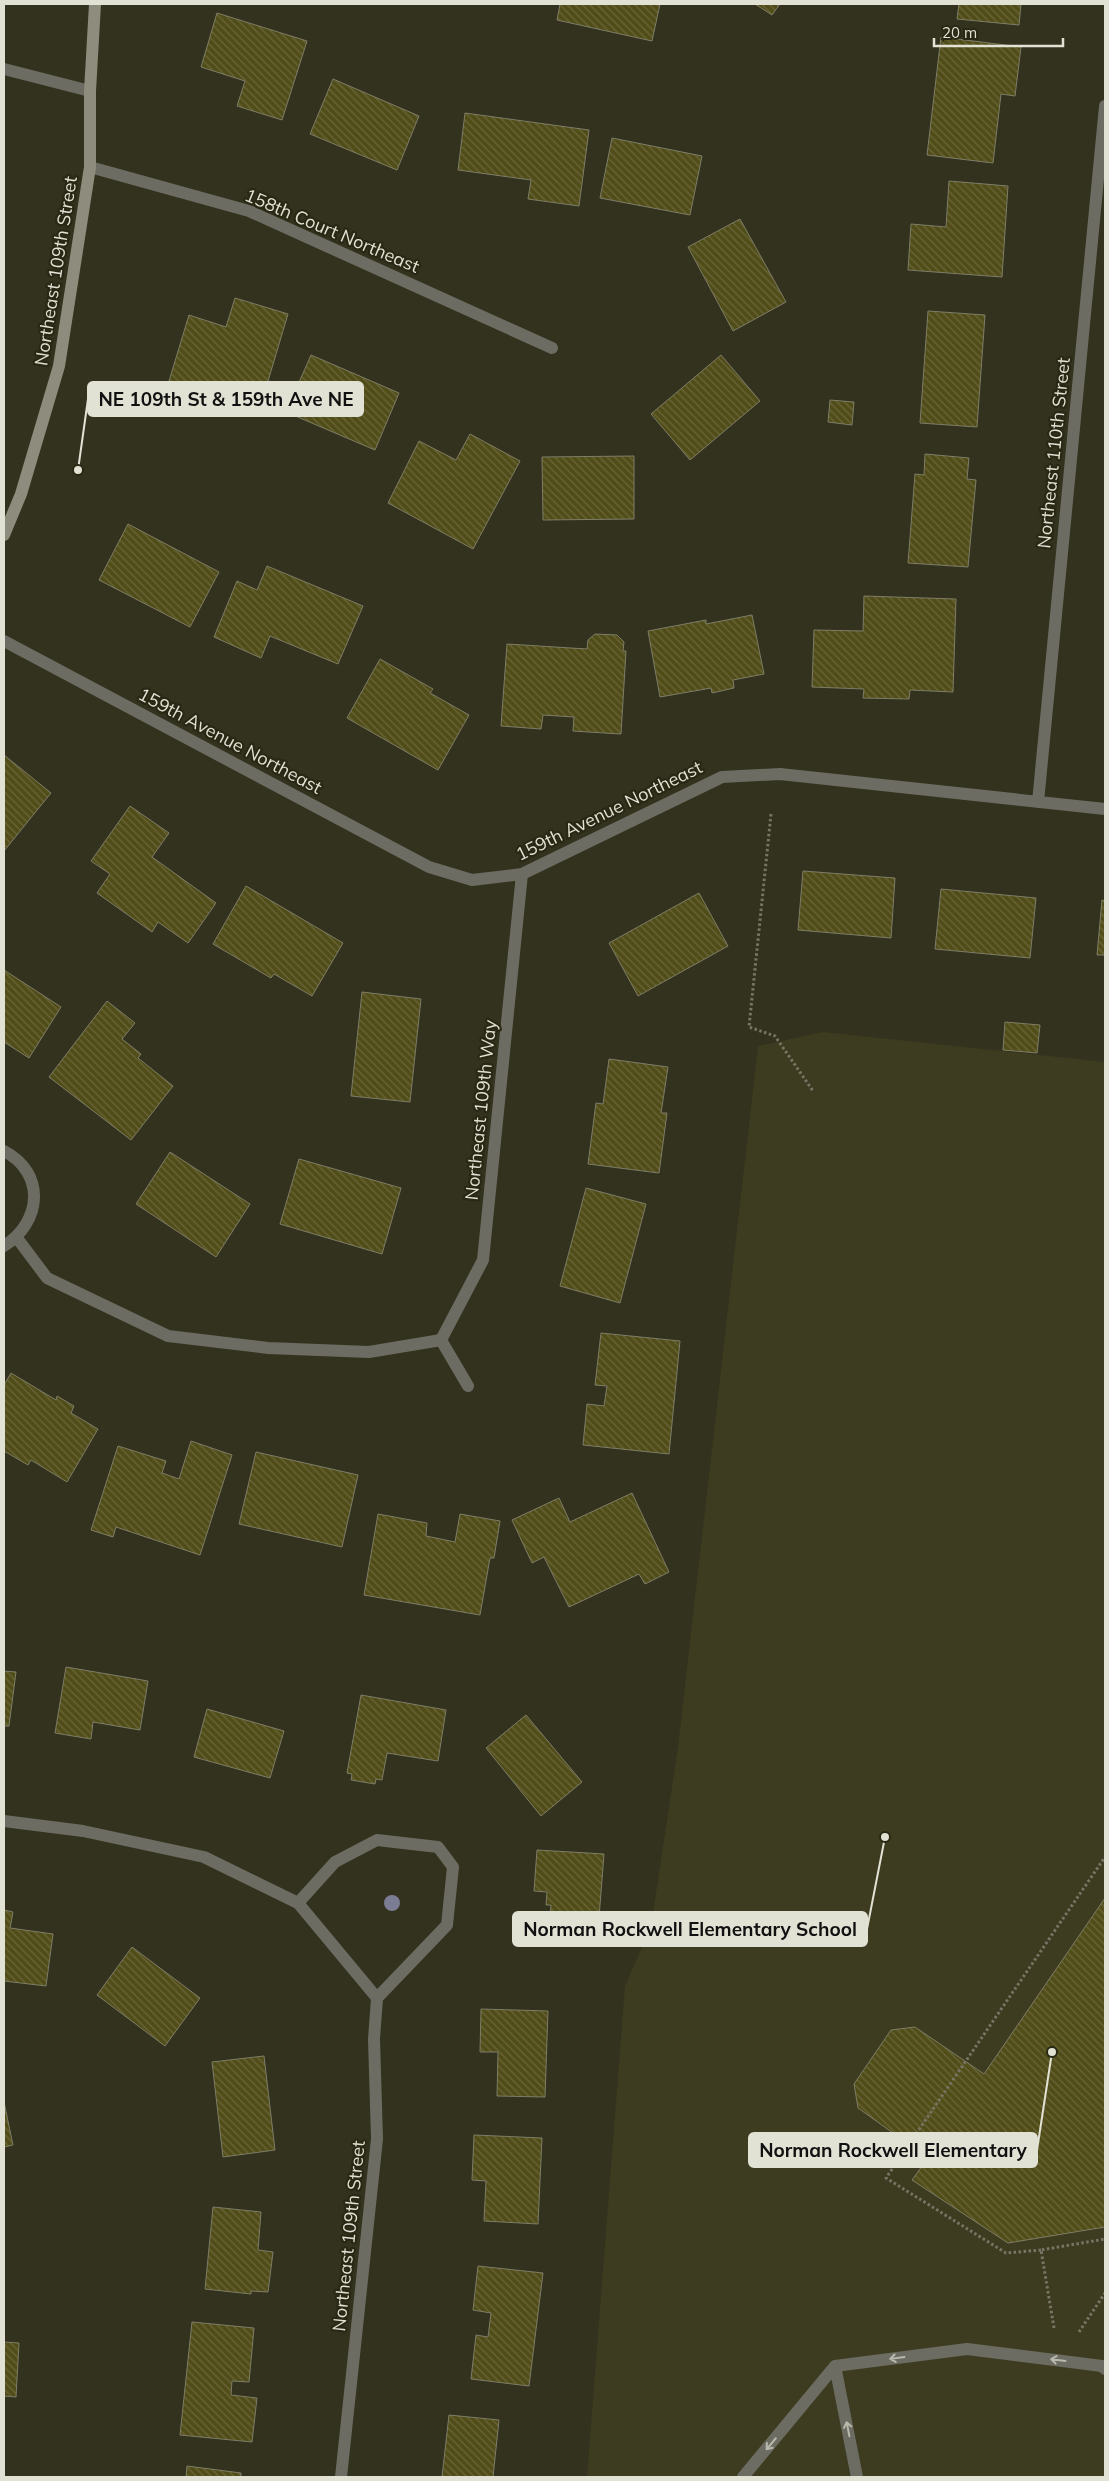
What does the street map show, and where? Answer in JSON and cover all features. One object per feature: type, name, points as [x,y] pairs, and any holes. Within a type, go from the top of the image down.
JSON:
[{"type":"street","name":"Northeast 109th Street","points":[[4,535],[21,494],[59,366],[90,167],[90,91],[95,4]]},
{"type":"street","points":[[4,69],[90,91]]},
{"type":"street","name":"Northeast 110th Street","points":[[1038,802],[1105,106]]},
{"type":"street","name":"158th Court Northeast","points":[[90,167],[249,211],[552,348]]},
{"type":"street","name":"159th Avenue Northeast","points":[[4,641],[429,867],[472,880],[522,874],[722,776],[780,774],[1105,809]]},
{"type":"street","name":"Northeast 109th Way","points":[[441,1340],[484,1260],[522,874]]},
{"type":"street","points":[[4,1151],[13,1156],[26,1170],[33,1187],[34,1205],[29,1223],[18,1238],[4,1246]]},
{"type":"street","points":[[18,1238],[47,1278],[168,1336],[268,1348],[368,1352],[441,1340],[468,1386]]},
{"type":"street","points":[[4,1821],[82,1831],[204,1857],[298,1903],[377,1998],[447,1925],[453,1867],[438,1847],[377,1840],[335,1862],[298,1903]]},
{"type":"street","name":"Northeast 109th Street","points":[[342,2477],[377,2138],[374,2039],[377,1998]]},
{"type":"street","points":[[743,2477],[835,2366],[967,2348],[1102,2366],[1105,2369]]},
{"type":"street","points":[[835,2366],[857,2477]]},
{"type":"path","points":[[771,814],[749,1027],[775,1036],[813,1091]]},
{"type":"path","points":[[1105,1857],[886,2178],[1006,2253],[1041,2250],[1105,2239]]},
{"type":"path","points":[[1041,2250],[1054,2328]]},
{"type":"path","points":[[1079,2332],[1105,2293]]},
{"type":"shaded area","points":[[823,1032],[1105,1062],[1105,2477],[587,2477],[625,1986],[651,1927],[678,1747],[758,1046]]},
{"type":"building","points":[[560,4],[660,4],[652,41],[557,20]]},
{"type":"building","points":[[755,4],[780,4],[772,15]]},
{"type":"building","points":[[959,4],[1021,4],[1019,25],[957,19]]},
{"type":"building","points":[[217,13],[307,41],[282,120],[237,106],[245,81],[201,67]]},
{"type":"building","points":[[941,37],[1021,47],[1015,96],[1001,94],[993,163],[927,155]]},
{"type":"building","points":[[333,79],[419,116],[397,170],[310,134]]},
{"type":"building","points":[[465,113],[589,130],[579,206],[528,199],[531,180],[458,170]]},
{"type":"building","points":[[612,138],[702,156],[690,215],[600,198]]},
{"type":"building","points":[[949,181],[1008,186],[1002,277],[908,270],[911,224],[946,227]]},
{"type":"building","points":[[740,219],[786,302],[733,331],[688,247]]},
{"type":"building","points":[[235,298],[288,314],[260,408],[169,381],[189,315],[226,327]]},
{"type":"building","points":[[928,311],[985,315],[977,427],[920,423]]},
{"type":"building","points":[[311,355],[399,393],[375,450],[286,412]]},
{"type":"building","points":[[721,355],[760,401],[690,460],[651,414]]},
{"type":"building","points":[[830,400],[854,402],[852,425],[828,422]]},
{"type":"building","points":[[470,434],[520,461],[473,549],[388,503],[419,441],[456,460]]},
{"type":"building","points":[[925,454],[969,458],[967,479],[976,480],[968,567],[908,563],[915,474],[924,475]]},
{"type":"building","points":[[634,456],[634,519],[543,520],[542,457]]},
{"type":"building","points":[[128,524],[219,572],[190,627],[99,580]]},
{"type":"building","points":[[267,566],[363,606],[338,664],[270,636],[261,658],[214,637],[237,581],[257,590]]},
{"type":"building","points":[[864,596],[956,599],[953,692],[910,690],[909,699],[863,698],[864,689],[812,687],[814,630],[863,631]]},
{"type":"building","points":[[752,615],[764,674],[733,680],[734,688],[712,693],[711,688],[660,697],[648,631],[706,620],[706,624]]},
{"type":"building","points":[[595,634],[617,635],[624,642],[623,651],[626,651],[621,734],[573,731],[574,717],[543,715],[541,729],[501,726],[507,644],[587,649],[588,640]]},
{"type":"building","points":[[380,659],[433,689],[430,693],[469,715],[438,770],[347,718]]},
{"type":"building","points":[[4,755],[51,793],[4,851]]},
{"type":"building","points":[[130,806],[169,833],[152,857],[216,903],[188,943],[158,922],[152,932],[97,893],[110,874],[91,861]]},
{"type":"building","points":[[803,871],[895,878],[891,938],[798,930]]},
{"type":"building","points":[[246,886],[343,943],[312,996],[274,974],[271,978],[213,944]]},
{"type":"building","points":[[941,889],[1036,898],[1030,958],[935,949]]},
{"type":"building","points":[[699,893],[728,946],[638,996],[609,943]]},
{"type":"building","points":[[1102,900],[1105,901],[1105,955],[1097,955]]},
{"type":"building","points":[[4,970],[61,1007],[29,1058],[4,1042]]},
{"type":"building","points":[[362,992],[421,999],[410,1102],[351,1096]]},
{"type":"building","points":[[107,1001],[135,1023],[122,1039],[141,1054],[138,1058],[173,1086],[131,1140],[49,1077]]},
{"type":"building","points":[[1005,1022],[1040,1025],[1037,1053],[1003,1050]]},
{"type":"building","points":[[609,1059],[668,1067],[661,1113],[667,1113],[659,1173],[588,1164],[596,1103],[603,1104]]},
{"type":"building","points":[[170,1152],[250,1204],[216,1257],[136,1204]]},
{"type":"building","points":[[299,1159],[401,1188],[382,1254],[280,1224]]},
{"type":"building","points":[[586,1188],[646,1204],[620,1303],[560,1286]]},
{"type":"building","points":[[601,1333],[680,1341],[669,1454],[583,1445],[587,1404],[604,1406],[607,1386],[595,1385]]},
{"type":"building","points":[[11,1373],[56,1400],[57,1396],[74,1406],[71,1413],[98,1429],[67,1482],[31,1460],[28,1465],[4,1451],[4,1385]]},
{"type":"building","points":[[191,1441],[232,1455],[200,1555],[116,1527],[113,1537],[91,1530],[118,1446],[166,1461],[162,1473],[179,1479]]},
{"type":"building","points":[[256,1452],[358,1475],[342,1547],[239,1524]]},
{"type":"building","points":[[632,1493],[669,1572],[645,1584],[639,1574],[569,1607],[544,1557],[532,1563],[512,1520],[559,1498],[570,1522]]},
{"type":"building","points":[[378,1514],[427,1523],[426,1536],[455,1542],[460,1514],[500,1521],[494,1558],[490,1558],[480,1615],[364,1595]]},
{"type":"building","points":[[66,1667],[148,1681],[140,1730],[93,1722],[91,1739],[55,1733]]},
{"type":"building","points":[[4,1671],[16,1672],[9,1726],[4,1726]]},
{"type":"building","points":[[361,1695],[446,1710],[438,1761],[387,1753],[382,1780],[376,1779],[375,1784],[351,1780],[352,1774],[347,1773]]},
{"type":"building","points":[[207,1709],[284,1731],[270,1778],[194,1757]]},
{"type":"building","points":[[526,1715],[582,1782],[541,1816],[486,1748]]},
{"type":"building","points":[[537,1850],[604,1854],[597,1943],[548,1940],[551,1905],[546,1905],[547,1892],[534,1891]]},
{"type":"building","points":[[1105,1898],[1105,2227],[1008,2243],[912,2180],[928,2158],[858,2108],[854,2084],[891,2030],[915,2027],[984,2074]]},
{"type":"building","points":[[4,1910],[13,1912],[10,1928],[53,1934],[46,1986],[4,1981]]},
{"type":"building","points":[[132,1947],[200,1998],[165,2046],[97,1995]]},
{"type":"building","points":[[481,2009],[548,2011],[545,2097],[497,2096],[498,2052],[480,2052]]},
{"type":"building","points":[[264,2056],[275,2150],[223,2157],[212,2062]]},
{"type":"building","points":[[4,2102],[13,2145],[4,2147]]},
{"type":"building","points":[[474,2135],[542,2138],[538,2224],[484,2221],[486,2181],[472,2180]]},
{"type":"building","points":[[213,2207],[261,2212],[258,2250],[273,2252],[268,2292],[251,2291],[251,2294],[205,2289]]},
{"type":"building","points":[[478,2266],[543,2273],[529,2386],[471,2379],[476,2335],[488,2337],[491,2313],[473,2310]]},
{"type":"building","points":[[192,2322],[254,2328],[249,2382],[232,2381],[231,2395],[257,2398],[252,2442],[180,2435]]},
{"type":"building","points":[[4,2342],[19,2343],[16,2397],[4,2396]]},
{"type":"building","points":[[449,2415],[499,2420],[493,2477],[442,2477]]},
{"type":"building","points":[[187,2466],[241,2473],[241,2477],[186,2477]]},
{"type":"place","name":"NE 109th St & 159th Ave NE","points":[[78,470]]},
{"type":"place","name":"Norman Rockwell Elementary School","points":[[885,1837]]},
{"type":"place","name":"Norman Rockwell Elementary","points":[[1052,2052]]}]
